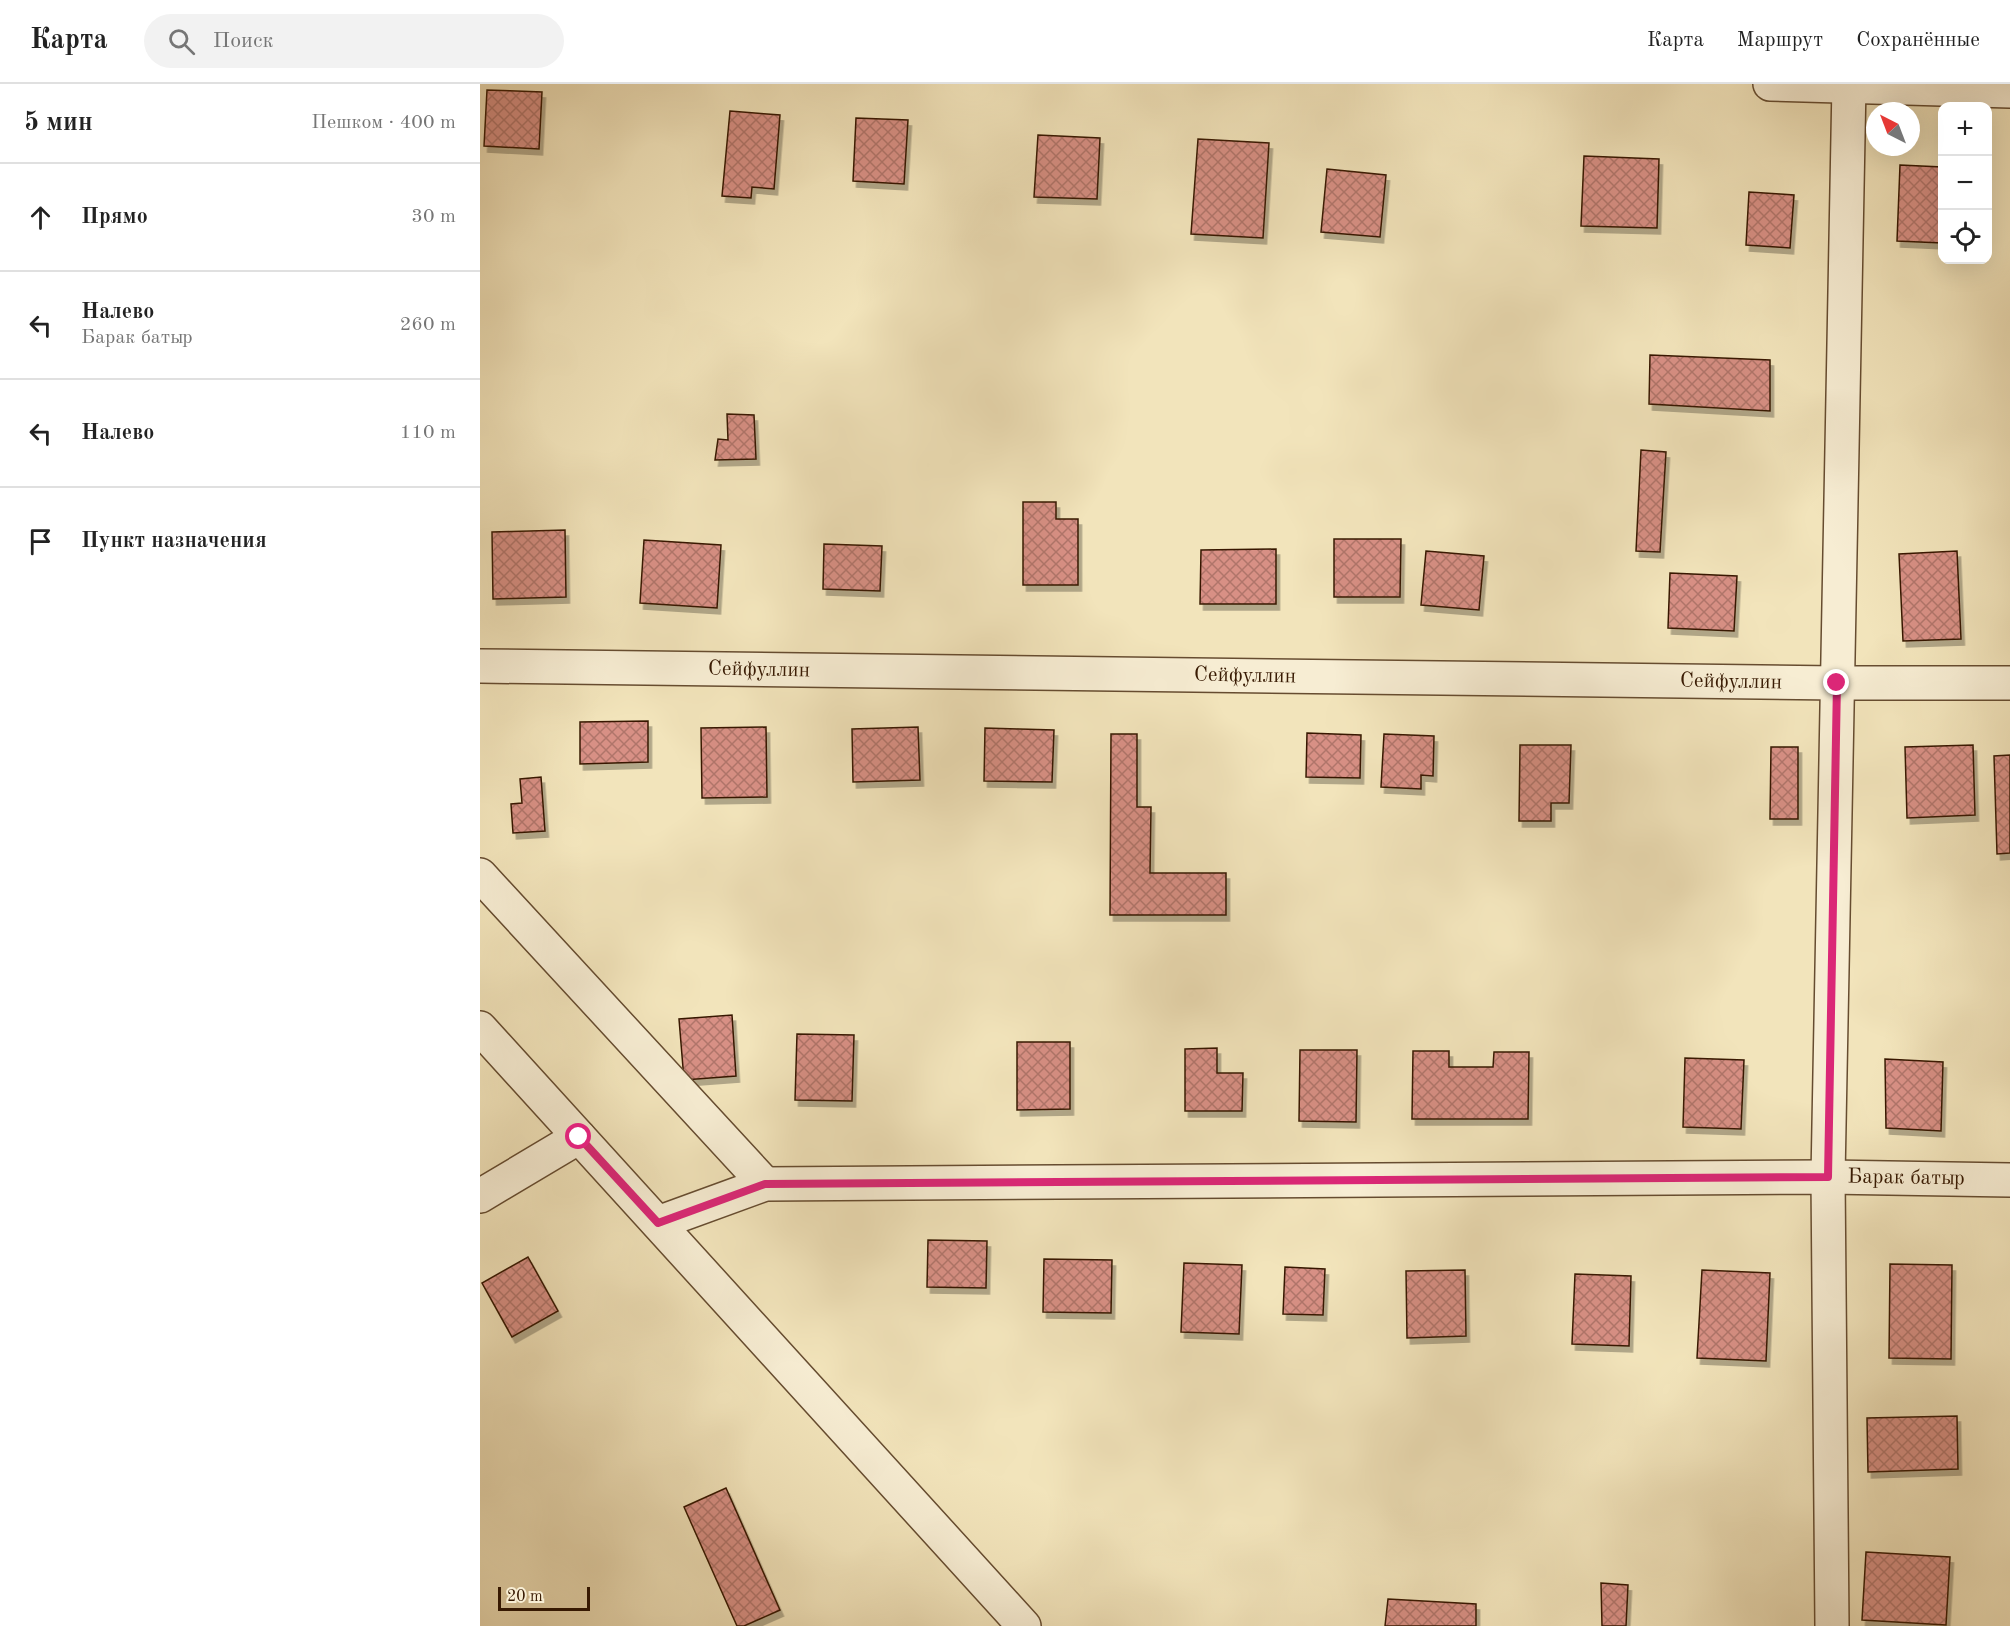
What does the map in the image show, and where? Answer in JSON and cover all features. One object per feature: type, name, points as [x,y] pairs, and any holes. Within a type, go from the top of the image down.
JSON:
[{"type":"street","points":[[1770,84],[2010,91]]},
{"type":"street","points":[[1832,1626],[1828,1177],[1849,85]]},
{"type":"street","name":"Сейфуллин","points":[[480,666],[1837,683],[2010,683]]},
{"type":"street","points":[[480,875],[765,1184]]},
{"type":"street","points":[[480,1028],[1024,1626]]},
{"type":"street","points":[[480,1196],[579,1137]]},
{"type":"street","name":"Барак батыр","points":[[658,1223],[765,1184],[1828,1177],[2010,1180]]},
{"type":"building","points":[[487,90],[542,92],[539,149],[484,146]]},
{"type":"building","points":[[730,111],[780,115],[774,189],[752,187],[751,198],[722,196]]},
{"type":"building","points":[[856,118],[908,120],[904,184],[853,181]]},
{"type":"building","points":[[1038,135],[1100,138],[1097,199],[1034,197]]},
{"type":"building","points":[[1198,139],[1269,143],[1263,238],[1191,234]]},
{"type":"building","points":[[1584,156],[1659,159],[1657,228],[1581,226]]},
{"type":"building","points":[[1900,165],[1938,167],[1938,243],[1897,241]]},
{"type":"building","points":[[1327,169],[1386,175],[1380,237],[1321,232]]},
{"type":"building","points":[[1749,192],[1794,195],[1790,248],[1746,245]]},
{"type":"building","points":[[1650,355],[1770,360],[1770,411],[1649,404]]},
{"type":"building","points":[[727,414],[754,415],[756,459],[715,460],[718,439],[728,440]]},
{"type":"building","points":[[1641,450],[1666,452],[1660,552],[1636,551]]},
{"type":"building","points":[[1023,502],[1056,502],[1056,519],[1078,519],[1078,585],[1023,585]]},
{"type":"building","points":[[565,530],[566,597],[493,599],[492,532]]},
{"type":"building","points":[[1334,539],[1401,539],[1400,597],[1334,597]]},
{"type":"building","points":[[644,540],[721,545],[717,608],[640,603]]},
{"type":"building","points":[[824,544],[882,546],[880,591],[823,589]]},
{"type":"building","points":[[1276,549],[1276,604],[1200,604],[1201,550]]},
{"type":"building","points":[[1426,551],[1484,556],[1479,610],[1421,605]]},
{"type":"building","points":[[1957,551],[1961,639],[1903,641],[1899,554]]},
{"type":"building","points":[[1670,573],[1737,576],[1734,631],[1668,628]]},
{"type":"building","points":[[648,721],[648,762],[580,764],[580,722]]},
{"type":"building","points":[[766,727],[767,797],[702,798],[701,728]]},
{"type":"building","points":[[918,727],[920,780],[853,782],[852,729]]},
{"type":"building","points":[[985,728],[1054,730],[1052,782],[984,781]]},
{"type":"building","points":[[1307,733],[1361,735],[1360,778],[1306,777]]},
{"type":"building","points":[[1111,734],[1137,734],[1137,807],[1151,807],[1150,873],[1226,873],[1226,915],[1110,915]]},
{"type":"building","points":[[1384,734],[1434,736],[1433,776],[1421,775],[1421,789],[1381,787]]},
{"type":"building","points":[[1520,745],[1571,745],[1569,803],[1551,803],[1551,821],[1519,821]]},
{"type":"building","points":[[1973,745],[1975,815],[1907,818],[1905,747]]},
{"type":"building","points":[[1771,747],[1798,747],[1798,819],[1770,819]]},
{"type":"building","points":[[2010,755],[2010,853],[1997,854],[1994,756]]},
{"type":"building","points":[[541,777],[545,831],[513,833],[511,804],[522,803],[520,779]]},
{"type":"building","points":[[732,1015],[736,1076],[684,1080],[679,1019]]},
{"type":"building","points":[[797,1034],[854,1035],[852,1101],[795,1100]]},
{"type":"building","points":[[1017,1042],[1070,1042],[1070,1109],[1017,1110]]},
{"type":"building","points":[[1217,1048],[1217,1073],[1243,1073],[1242,1111],[1185,1111],[1185,1049]]},
{"type":"building","points":[[1300,1050],[1357,1050],[1356,1122],[1299,1121]]},
{"type":"building","points":[[1413,1051],[1449,1051],[1449,1067],[1493,1067],[1494,1052],[1529,1052],[1528,1119],[1412,1119]]},
{"type":"building","points":[[1685,1058],[1744,1060],[1741,1129],[1683,1127]]},
{"type":"building","points":[[1885,1059],[1943,1062],[1941,1131],[1886,1128]]},
{"type":"building","points":[[928,1240],[987,1241],[986,1288],[927,1287]]},
{"type":"building","points":[[528,1257],[558,1311],[512,1337],[482,1283]]},
{"type":"building","points":[[1044,1259],[1112,1260],[1111,1313],[1043,1312]]},
{"type":"building","points":[[1184,1263],[1242,1265],[1239,1334],[1181,1332]]},
{"type":"building","points":[[1890,1264],[1952,1265],[1951,1359],[1889,1358]]},
{"type":"building","points":[[1285,1267],[1325,1269],[1323,1315],[1283,1314]]},
{"type":"building","points":[[1465,1270],[1466,1336],[1407,1338],[1406,1271]]},
{"type":"building","points":[[1702,1270],[1770,1273],[1766,1361],[1697,1358]]},
{"type":"building","points":[[1575,1274],[1631,1276],[1629,1346],[1572,1344]]},
{"type":"building","points":[[1957,1416],[1958,1469],[1868,1472],[1867,1418]]},
{"type":"building","points":[[726,1488],[780,1610],[744,1626],[737,1626],[684,1507]]},
{"type":"building","points":[[1866,1552],[1950,1557],[1946,1625],[1862,1620]]},
{"type":"building","points":[[1601,1583],[1628,1585],[1626,1626],[1602,1626]]},
{"type":"building","points":[[1388,1599],[1476,1604],[1476,1626],[1385,1626]]},
{"type":"route","points":[[579,1137],[658,1223],[765,1184],[1828,1177],[1837,683]]}]
